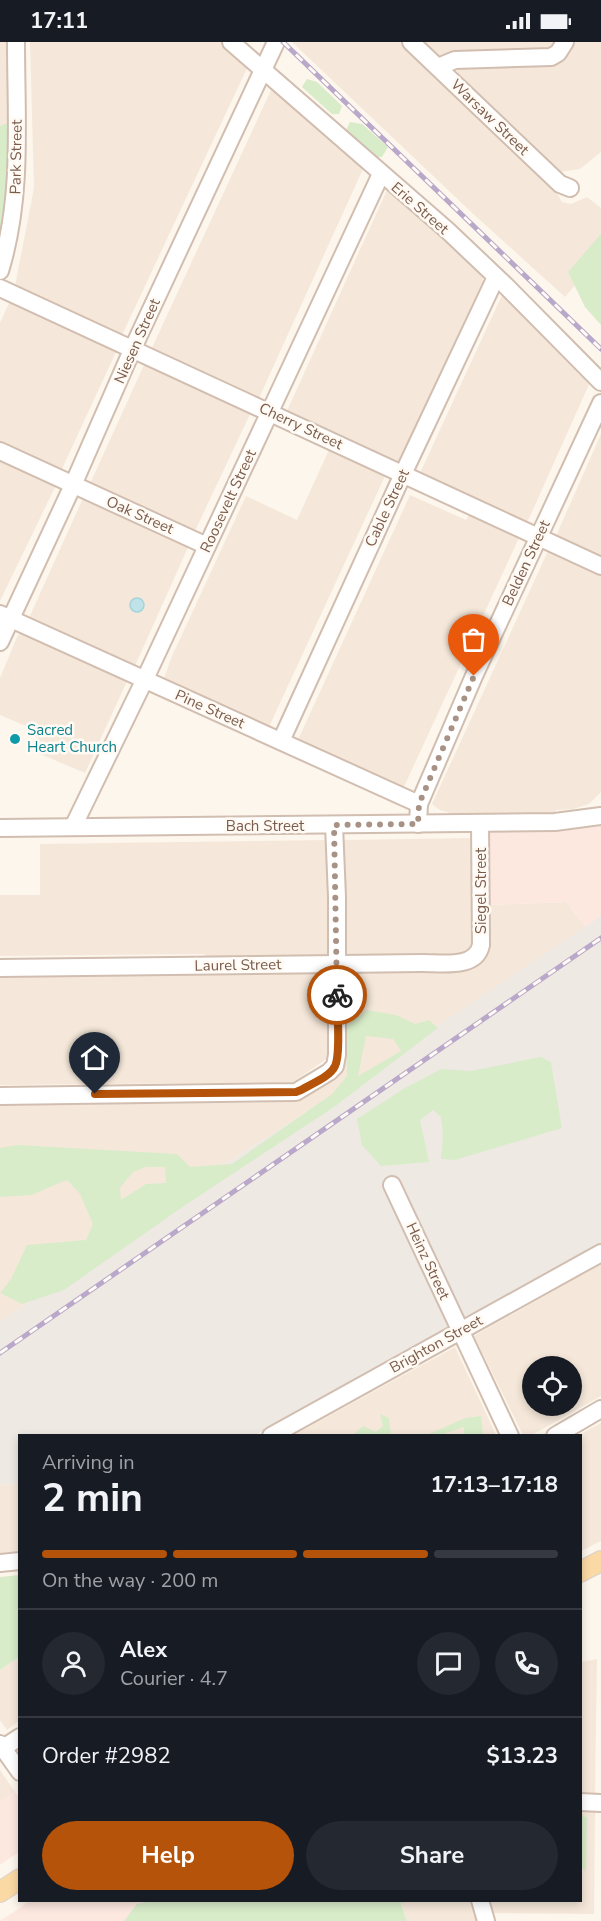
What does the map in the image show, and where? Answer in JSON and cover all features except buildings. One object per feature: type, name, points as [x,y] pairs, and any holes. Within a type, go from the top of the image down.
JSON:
[{"type":"main road","points":[[582,1571],[601,1562]]},
{"type":"main road","points":[[0,1892],[18,1880]]},
{"type":"street","name":"Park Street","points":[[0,271],[11,229],[17,189],[16,42]]},
{"type":"street","name":"Erie Street","points":[[231,42],[447,230],[601,382]]},
{"type":"street","name":"Niesen Street","points":[[0,642],[6,616],[74,485],[133,348],[276,42]]},
{"type":"street","name":"Warsaw Street","points":[[411,42],[560,184],[570,188]]},
{"type":"street","points":[[438,67],[455,60],[551,57],[564,45]]},
{"type":"street","name":"Roosevelt Street","points":[[73,827],[145,679],[381,174]]},
{"type":"street","name":"Cable Street","points":[[281,741],[496,277]]},
{"type":"street","name":"Cherry Street","points":[[0,288],[601,566]]},
{"type":"street","name":"Belden Street","points":[[418,824],[419,804],[474,676],[601,403]]},
{"type":"street","name":"Oak Street","points":[[0,450],[207,546]]},
{"type":"street","name":"Pine Street","points":[[6,616],[419,804]]},
{"type":"street","name":"Bach Street","points":[[0,828],[480,824],[566,822],[601,816]]},
{"type":"street","name":"Siegel Street","points":[[476,957],[481,945],[480,824]]},
{"type":"street","points":[[0,1096],[296,1092],[330,1072],[335,1066],[337,1055],[334,825]]},
{"type":"street","name":"Laurel Street","points":[[0,968],[461,962],[476,957]]},
{"type":"street","name":"Heinz Street","points":[[392,1185],[509,1434]]},
{"type":"street","name":"Brighton Street","points":[[275,1434],[601,1252]]},
{"type":"street","points":[[558,1434],[601,1409]]},
{"type":"street","points":[[0,1563],[18,1561]]},
{"type":"street","points":[[18,1738],[1,1746],[18,1769]]},
{"type":"street","points":[[582,1802],[601,1803]]},
{"type":"street","points":[[481,1902],[486,1921]]},
{"type":"shaded area","points":[[0,42],[7,42],[10,139],[0,137]]},
{"type":"shaded area","points":[[30,42],[220,42],[248,66],[122,335],[15,286],[34,188]]},
{"type":"shaded area","points":[[292,42],[403,42],[552,185],[562,202],[571,204],[587,197],[601,208],[601,255],[565,297],[469,210]]},
{"type":"shaded area","points":[[421,42],[560,42],[559,45],[541,53],[438,55],[432,54]]},
{"type":"shaded area","points":[[571,42],[601,42],[601,152],[580,169],[559,172],[550,167],[458,76],[457,69],[464,66],[546,62]]},
{"type":"shaded area","points":[[272,88],[363,169],[259,398],[151,350]]},
{"type":"shaded area","points":[[387,190],[426,220],[473,264],[483,277],[483,285],[402,460],[399,462],[287,411]]},
{"type":"shaded area","points":[[503,293],[591,380],[527,523],[420,473]]},
{"type":"shaded area","points":[[9,303],[116,352],[60,473],[0,444],[0,323]]},
{"type":"shaded area","points":[[144,365],[250,414],[194,533],[89,486]]},
{"type":"shaded area","points":[[601,434],[601,557],[556,536]]},
{"type":"shaded area","points":[[329,450],[385,476],[268,729],[163,681],[172,656],[246,496],[297,520]]},
{"type":"shaded area","points":[[0,457],[57,483],[0,601]]},
{"type":"shaded area","points":[[410,495],[466,520],[469,515],[519,538],[402,791],[297,742]]},
{"type":"shaded area","points":[[84,496],[189,545],[134,668],[29,618]]},
{"type":"shaded area","points":[[548,551],[601,576],[601,792],[589,804],[573,809],[556,810],[554,815],[460,816],[440,810],[432,804]]},
{"type":"shaded area","points":[[22,631],[128,679],[85,773],[33,751],[40,732],[0,715],[0,678],[17,637]]},
{"type":"shaded area","points":[[601,826],[601,916],[586,927],[566,902],[486,905],[487,830]]},
{"type":"shaded area","points":[[473,838],[475,945],[464,957],[346,956],[343,952],[342,840]]},
{"type":"shaded area","points":[[328,840],[330,950],[328,956],[207,959],[204,954],[0,956],[0,895],[40,895],[40,844]]},
{"type":"shaded area","points":[[566,902],[586,927],[355,1081],[228,1162],[0,1322],[0,1105],[299,1102],[299,1097],[332,1078],[344,1065],[343,976],[350,969],[476,967],[484,957],[486,905]]},
{"type":"shaded area","points":[[601,916],[601,1243],[449,1326],[449,1330],[257,1434],[18,1434],[18,1483],[0,1485],[0,1322],[228,1162],[355,1081]]},
{"type":"shaded area","points":[[328,972],[331,1056],[293,1082],[0,1085],[0,974]]},
{"type":"shaded area","points":[[601,1264],[601,1396],[582,1407],[582,1356],[522,1356],[522,1416],[566,1416],[534,1434],[523,1434],[474,1336]]},
{"type":"shaded area","points":[[455,1347],[496,1434],[296,1434]]},
{"type":"shaded area","points":[[601,1423],[601,1541],[582,1550],[582,1434]]},
{"type":"shaded area","points":[[18,1483],[18,1551],[0,1554],[0,1485]]},
{"type":"shaded area","points":[[18,1658],[18,1722],[7,1730],[0,1720],[0,1670]]},
{"type":"shaded area","points":[[597,1659],[595,1793],[582,1793],[582,1662]]},
{"type":"shaded area","points":[[0,1770],[15,1792],[0,1802]]},
{"type":"shaded area","points":[[15,1792],[18,1796],[18,1853],[0,1865],[0,1802]]},
{"type":"shaded area","points":[[582,1812],[595,1812],[594,1914],[494,1913],[490,1902],[582,1902]]},
{"type":"shaded area","points":[[28,1902],[145,1902],[148,1908],[124,1921],[0,1921]]},
{"type":"shaded area","points":[[401,1902],[471,1902],[477,1921],[407,1921]]},
{"type":"green space","points":[[307,79],[317,82],[342,106],[339,114],[332,114],[302,87]]},
{"type":"green space","points":[[350,122],[362,124],[388,147],[382,157],[374,157],[346,130]]},
{"type":"green space","points":[[8,123],[10,139],[8,201],[0,239],[0,126]]},
{"type":"green space","points":[[601,234],[601,325],[585,307],[568,272]]},
{"type":"green space","points":[[367,1010],[396,1015],[415,1024],[429,1020],[438,1028],[334,1107],[184,1206],[64,1290],[22,1304],[0,1293],[11,1279],[27,1245],[86,1240],[93,1224],[80,1194],[67,1180],[31,1195],[0,1197],[0,1148],[18,1145],[177,1154],[190,1167],[232,1164],[332,1094],[347,1076],[346,1026]],"holes":[[[366,1036],[393,1039],[401,1051],[358,1076]],[[146,1167],[165,1167],[166,1183],[146,1184],[121,1200],[120,1188],[133,1172]]]},
{"type":"green space","points":[[541,1057],[551,1062],[562,1128],[455,1160],[441,1159],[443,1135],[441,1117],[433,1110],[420,1120],[429,1162],[381,1166],[362,1145],[357,1119],[405,1088],[441,1069],[471,1071]]},
{"type":"green space","points":[[380,1414],[389,1418],[391,1434],[354,1434],[363,1426],[376,1432],[383,1426]]},
{"type":"green space","points":[[481,1416],[483,1434],[464,1434],[464,1427],[443,1434],[429,1434],[465,1418]]},
{"type":"green space","points":[[18,1575],[18,1658],[0,1670],[0,1577]]},
{"type":"green space","points":[[582,1815],[587,1818],[586,1872],[582,1868]]},
{"type":"green space","points":[[146,1902],[406,1902],[401,1903],[407,1921],[124,1921],[137,1904]]},
{"type":"water","points":[[134,598],[140,598],[144,605],[140,612],[134,612],[130,608],[130,602]]},
{"type":"railway","points":[[283,42],[601,349]]},
{"type":"railway","points":[[0,1353],[601,938]]},
{"type":"way so far","points":[[337,995],[334,825],[418,824],[419,804],[474,676]]},
{"type":"place","name":"Sacred Heart Church","points":[[15,739]]},
{"type":"route","points":[[95,1094],[296,1092],[301,1090],[330,1072],[335,1066],[337,995]]}]
